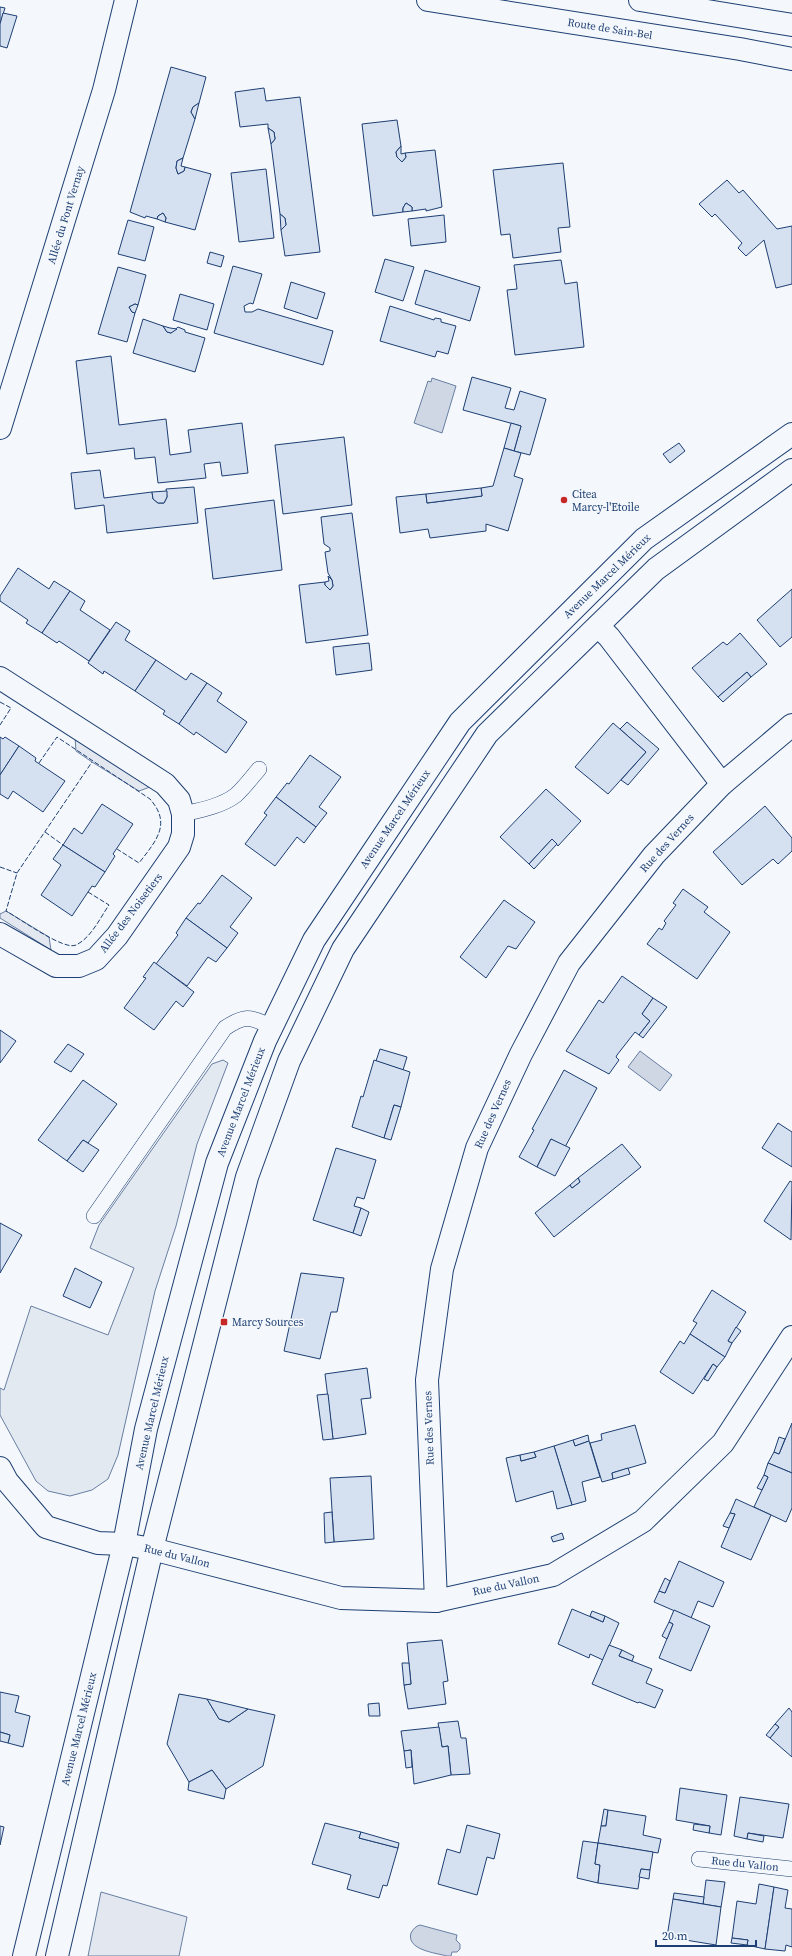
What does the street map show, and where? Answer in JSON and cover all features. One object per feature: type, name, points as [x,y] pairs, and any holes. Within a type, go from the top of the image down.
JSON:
[{"type":"main road","name":"Allée du Font Vernay","points":[[0,428],[104,90],[126,0]]},
{"type":"main road","name":"Route de Sain-Bel","points":[[428,0],[740,49],[792,59]]},
{"type":"main road","points":[[640,0],[792,25]]},
{"type":"main road","name":"Avenue Marcel Mérieux","points":[[24,1956],[124,1544],[146,1429],[217,1163],[272,1026],[314,940],[460,722],[644,539],[792,434]]},
{"type":"main road","points":[[56,1956],[152,1549],[247,1177],[289,1061],[343,949],[487,734],[656,569],[792,470]]},
{"type":"main road","points":[[598,626],[609,637],[722,784]]},
{"type":"main road","name":"Allée des Noisetiers","points":[[0,678],[166,784],[179,800],[184,814],[183,834],[179,847],[117,936],[96,959],[79,966],[56,966],[0,934]]},
{"type":"main road","name":"Rue des Vernes","points":[[436,1601],[427,1380],[442,1269],[477,1148],[521,1054],[569,963],[654,855],[722,784],[792,725]]},
{"type":"main road","name":"Rue du Vallon","points":[[0,1468],[7,1481],[46,1527],[98,1543],[124,1544],[152,1549],[341,1598],[436,1601],[553,1575],[643,1521],[723,1443],[792,1337]]},
{"type":"lane","points":[[184,814],[227,801],[236,794],[259,769]]},
{"type":"lane","points":[[94,1216],[225,1028],[239,1019],[254,1019],[272,1026]]},
{"type":"lane","name":"Rue du Vallon","points":[[699,1859],[792,1869]]},
{"type":"shaded area","points":[[432,378],[456,386],[442,433],[414,423],[428,381],[431,382]]},
{"type":"shaded area","points":[[75,737],[150,787],[139,791],[92,762],[76,751]]},
{"type":"shaded area","points":[[6,911],[49,937],[51,950],[0,918],[0,914]]},
{"type":"shaded area","points":[[640,1051],[672,1075],[660,1091],[628,1067]]},
{"type":"shaded area","points":[[223,1060],[228,1063],[197,1144],[176,1226],[155,1291],[118,1455],[108,1479],[92,1490],[70,1496],[48,1491],[36,1481],[0,1415],[0,1388],[4,1390],[31,1306],[108,1335],[134,1268],[90,1248],[99,1225],[212,1064]]},
{"type":"shaded area","points":[[101,1892],[187,1917],[179,1956],[88,1956]]},
{"type":"shaded area","points":[[420,1925],[457,1935],[456,1940],[460,1944],[460,1949],[457,1952],[452,1952],[451,1956],[447,1956],[429,1952],[417,1947],[411,1939],[411,1933],[417,1926]]},
{"type":"building","points":[[0,7],[5,8],[0,24]]},
{"type":"building","points":[[3,13],[17,16],[7,48],[0,46],[0,24]]},
{"type":"building","points":[[171,67],[206,77],[199,103],[193,107],[191,112],[195,119],[183,158],[177,161],[176,168],[178,174],[184,171],[185,167],[211,174],[195,230],[165,222],[166,218],[163,213],[158,216],[157,219],[146,216],[145,218],[130,212]]},
{"type":"building","points":[[264,88],[266,101],[300,97],[320,252],[285,256],[281,230],[286,225],[285,218],[280,214],[271,144],[275,139],[274,132],[268,128],[268,124],[240,127],[235,92]]},
{"type":"building","points":[[199,103],[195,119],[191,112],[193,107]]},
{"type":"building","points":[[397,120],[401,146],[396,152],[397,157],[402,162],[406,157],[405,153],[435,150],[442,207],[426,211],[426,209],[412,211],[412,207],[406,203],[403,208],[403,212],[373,216],[362,124]]},
{"type":"building","points":[[268,128],[274,132],[275,139],[271,144]]},
{"type":"building","points":[[401,146],[401,154],[405,153],[406,157],[402,162],[397,157],[396,152]]},
{"type":"building","points":[[183,158],[181,166],[185,167],[184,171],[178,174],[176,168],[177,161]]},
{"type":"building","points":[[563,163],[570,227],[558,228],[561,252],[513,258],[510,234],[501,235],[493,170]]},
{"type":"building","points":[[266,169],[274,238],[239,242],[231,173]]},
{"type":"building","points":[[727,180],[739,193],[743,190],[777,229],[792,226],[792,284],[776,288],[764,240],[746,256],[738,248],[742,243],[715,214],[712,217],[699,204]]},
{"type":"building","points":[[406,203],[412,207],[412,211],[403,212],[403,208]]},
{"type":"building","points":[[163,213],[166,218],[165,222],[157,219],[158,216]]},
{"type":"building","points":[[280,214],[285,218],[286,225],[281,230]]},
{"type":"building","points":[[444,215],[446,242],[411,246],[408,219]]},
{"type":"building","points":[[128,220],[154,227],[145,261],[118,254]]},
{"type":"building","points":[[210,252],[224,256],[221,267],[207,263]]},
{"type":"building","points":[[385,259],[414,267],[403,301],[375,292]]},
{"type":"building","points":[[561,260],[565,284],[577,282],[584,347],[515,355],[507,290],[517,289],[514,265]]},
{"type":"building","points":[[233,266],[262,274],[253,304],[250,303],[244,306],[245,312],[252,312],[258,309],[333,331],[323,365],[214,333]]},
{"type":"building","points":[[118,267],[146,275],[138,305],[135,304],[129,307],[132,312],[135,313],[127,342],[98,334]]},
{"type":"building","points":[[425,270],[480,287],[470,321],[415,304]]},
{"type":"building","points":[[291,282],[325,293],[317,319],[284,308]]},
{"type":"building","points":[[180,294],[214,304],[207,330],[173,320]]},
{"type":"building","points":[[135,304],[138,305],[135,313],[132,312],[129,307]]},
{"type":"building","points":[[390,306],[434,320],[435,318],[441,319],[441,322],[456,326],[448,354],[437,351],[435,357],[380,341]]},
{"type":"building","points":[[143,319],[163,326],[167,332],[171,333],[178,327],[185,330],[185,332],[205,338],[195,372],[133,353]]},
{"type":"building","points":[[163,326],[177,329],[171,333],[167,332]]},
{"type":"building","points":[[111,356],[119,425],[166,419],[170,455],[191,452],[188,430],[242,423],[248,473],[222,476],[220,462],[204,464],[206,478],[158,483],[155,457],[135,459],[134,448],[87,454],[76,361]]},
{"type":"building","points":[[472,377],[511,388],[505,408],[514,410],[520,391],[546,399],[530,455],[514,451],[521,426],[463,410]]},
{"type":"building","points":[[511,423],[521,426],[514,451],[504,448]]},
{"type":"building","points":[[344,437],[352,505],[283,514],[275,445]]},
{"type":"building","points":[[679,443],[685,451],[670,463],[663,454]]},
{"type":"building","points":[[504,448],[521,453],[514,476],[523,479],[508,531],[486,524],[486,531],[430,538],[428,529],[400,533],[396,497],[426,494],[427,503],[482,496],[481,488],[493,486]]},
{"type":"building","points":[[100,470],[104,498],[152,492],[153,499],[158,503],[164,503],[167,497],[166,489],[194,487],[198,523],[107,533],[104,505],[75,509],[71,473]]},
{"type":"building","points":[[481,488],[482,496],[427,503],[426,494]]},
{"type":"building","points":[[167,491],[167,497],[164,503],[158,503],[153,499],[152,492]]},
{"type":"building","points":[[274,500],[282,570],[213,579],[205,509]]},
{"type":"building","points":[[352,513],[368,635],[306,643],[299,585],[325,582],[325,585],[330,590],[333,586],[332,580],[328,573],[325,552],[330,551],[330,548],[324,544],[321,517]]},
{"type":"building","points":[[18,568],[49,589],[54,581],[70,591],[42,633],[26,623],[28,620],[0,601],[0,596]]},
{"type":"building","points":[[328,576],[332,580],[333,586],[330,590],[325,585],[325,582],[329,581]]},
{"type":"building","points":[[792,589],[792,637],[780,647],[757,620]]},
{"type":"building","points":[[70,591],[85,601],[80,610],[110,630],[89,661],[59,641],[57,643],[42,633]]},
{"type":"building","points":[[116,622],[130,631],[125,640],[156,660],[135,691],[104,671],[103,674],[88,663]]},
{"type":"building","points":[[740,633],[767,664],[751,677],[747,672],[718,697],[692,668],[723,642],[727,645]]},
{"type":"building","points":[[369,643],[372,670],[336,675],[333,647]]},
{"type":"building","points":[[156,660],[186,680],[191,673],[207,683],[179,724],[163,714],[165,711],[135,691]]},
{"type":"building","points":[[747,672],[751,677],[723,702],[718,697]]},
{"type":"building","points":[[207,683],[222,693],[217,701],[247,722],[226,753],[196,732],[194,735],[179,724]]},
{"type":"building","points":[[627,722],[659,749],[628,785],[621,780],[646,752],[620,729]]},
{"type":"building","points":[[613,723],[646,752],[608,794],[575,767]]},
{"type":"building","points":[[0,737],[3,739],[5,737],[19,746],[0,775]]},
{"type":"building","points":[[19,746],[36,758],[35,761],[65,781],[43,812],[13,791],[8,799],[0,794],[0,775]]},
{"type":"building","points":[[310,755],[341,777],[319,807],[327,813],[316,827],[276,797],[287,783],[289,784]]},
{"type":"building","points":[[546,789],[581,821],[558,846],[552,839],[529,864],[500,837]]},
{"type":"building","points":[[276,797],[316,827],[304,843],[297,837],[275,866],[245,844],[267,815],[264,813]]},
{"type":"building","points":[[102,804],[133,824],[113,854],[115,856],[105,872],[63,845],[74,828],[82,834]]},
{"type":"building","points":[[765,806],[792,838],[792,851],[778,864],[773,859],[742,885],[713,852]]},
{"type":"building","points":[[552,839],[557,844],[534,869],[529,864]]},
{"type":"building","points":[[63,845],[105,872],[95,887],[92,886],[72,916],[41,895],[61,865],[53,859]]},
{"type":"building","points":[[222,875],[252,898],[230,927],[238,933],[227,948],[186,918],[198,903],[200,904]]},
{"type":"building","points":[[683,889],[708,907],[704,912],[730,932],[697,979],[647,944],[659,928],[662,930],[666,923],[664,921],[676,905],[673,903]]},
{"type":"building","points":[[504,900],[535,922],[516,949],[508,946],[486,978],[460,957]]},
{"type":"building","points":[[186,918],[227,948],[216,962],[208,957],[187,986],[156,964],[178,935],[176,933]]},
{"type":"building","points":[[154,962],[194,992],[183,1007],[176,1001],[154,1030],[124,1008],[146,978],[143,977]]},
{"type":"building","points":[[622,976],[653,998],[642,1014],[650,1021],[639,1035],[635,1032],[617,1055],[616,1057],[619,1060],[609,1074],[566,1051],[599,1000],[603,1003]]},
{"type":"building","points":[[653,998],[667,1007],[643,1038],[639,1035],[650,1021],[642,1014]]},
{"type":"building","points":[[0,1030],[16,1041],[0,1063]]},
{"type":"building","points":[[68,1044],[84,1054],[71,1072],[54,1062]]},
{"type":"building","points":[[380,1049],[407,1057],[403,1070],[376,1061]]},
{"type":"building","points":[[374,1060],[410,1072],[401,1107],[394,1105],[384,1138],[352,1127]]},
{"type":"building","points":[[564,1070],[597,1088],[565,1147],[551,1139],[537,1167],[519,1157],[534,1130],[532,1129]]},
{"type":"building","points":[[83,1080],[117,1104],[88,1143],[83,1140],[67,1161],[38,1140]]},
{"type":"building","points":[[394,1105],[401,1107],[391,1140],[384,1138]]},
{"type":"building","points":[[778,1123],[792,1132],[792,1167],[762,1148]]},
{"type":"building","points":[[551,1139],[570,1148],[555,1176],[537,1167]]},
{"type":"building","points":[[83,1140],[99,1150],[83,1172],[67,1161]]},
{"type":"building","points":[[622,1144],[641,1167],[554,1237],[535,1213],[570,1185],[572,1188],[580,1182],[578,1178]]},
{"type":"building","points":[[336,1148],[376,1160],[364,1199],[357,1197],[354,1206],[361,1208],[353,1233],[313,1220]]},
{"type":"building","points":[[578,1178],[580,1182],[572,1188],[570,1185]]},
{"type":"building","points":[[790,1181],[792,1182],[791,1240],[764,1221]]},
{"type":"building","points":[[361,1208],[369,1212],[361,1236],[353,1233]]},
{"type":"building","points":[[0,1223],[22,1235],[0,1273]]},
{"type":"building","points":[[75,1268],[102,1282],[90,1308],[63,1296]]},
{"type":"building","points":[[301,1273],[344,1278],[337,1312],[331,1312],[320,1359],[284,1351]]},
{"type":"building","points":[[712,1290],[746,1312],[728,1341],[732,1343],[725,1357],[690,1334],[697,1323],[693,1321]]},
{"type":"building","points":[[736,1327],[741,1331],[732,1343],[728,1341]]},
{"type":"building","points":[[690,1334],[725,1357],[717,1367],[713,1364],[693,1394],[660,1372],[680,1341],[684,1344]]},
{"type":"building","points":[[713,1364],[717,1367],[708,1381],[704,1379]]},
{"type":"building","points":[[367,1368],[371,1398],[361,1399],[366,1434],[333,1439],[325,1374]]},
{"type":"building","points":[[328,1394],[333,1439],[323,1440],[317,1395]]},
{"type":"building","points":[[792,1423],[792,1473],[768,1463],[774,1452],[779,1454]]},
{"type":"building","points":[[635,1425],[646,1463],[612,1473],[613,1479],[602,1482],[590,1443],[602,1440],[601,1434]]},
{"type":"building","points":[[588,1435],[589,1441],[575,1446],[573,1440]]},
{"type":"building","points":[[779,1437],[785,1439],[779,1454],[774,1452]]},
{"type":"building","points":[[573,1440],[575,1446],[589,1441],[600,1477],[582,1482],[586,1501],[572,1505],[554,1446]]},
{"type":"building","points":[[554,1446],[572,1505],[557,1509],[553,1491],[516,1502],[506,1458],[520,1455],[521,1461],[536,1457],[534,1452]]},
{"type":"building","points":[[534,1452],[536,1457],[521,1461],[520,1455]]},
{"type":"building","points":[[768,1463],[792,1473],[792,1508],[786,1522],[754,1507],[768,1477],[764,1475]]},
{"type":"building","points":[[628,1468],[630,1474],[613,1479],[612,1473]]},
{"type":"building","points":[[764,1475],[768,1477],[762,1490],[757,1488]]},
{"type":"building","points":[[371,1476],[374,1539],[334,1542],[330,1478]]},
{"type":"building","points":[[736,1499],[771,1515],[751,1560],[721,1547],[735,1514],[730,1513]]},
{"type":"building","points":[[332,1512],[334,1542],[325,1543],[324,1513]]},
{"type":"building","points":[[730,1513],[735,1514],[729,1528],[723,1526]]},
{"type":"building","points":[[562,1533],[564,1539],[553,1542],[551,1537]]},
{"type":"building","points":[[679,1561],[724,1582],[713,1607],[698,1601],[691,1618],[654,1602],[659,1591],[665,1593]]},
{"type":"building","points":[[665,1578],[670,1581],[665,1593],[659,1591]]},
{"type":"building","points":[[572,1609],[603,1622],[605,1616],[619,1623],[603,1660],[590,1654],[589,1658],[558,1644]]},
{"type":"building","points":[[674,1610],[710,1626],[691,1671],[659,1658],[673,1624],[669,1622]]},
{"type":"building","points":[[592,1611],[605,1616],[603,1622],[590,1616]]},
{"type":"building","points":[[669,1622],[673,1624],[667,1639],[662,1636]]},
{"type":"building","points":[[442,1640],[448,1681],[443,1682],[446,1704],[408,1709],[404,1685],[411,1684],[407,1643]]},
{"type":"building","points":[[609,1645],[622,1650],[619,1656],[652,1669],[646,1683],[663,1690],[655,1708],[639,1702],[638,1703],[592,1684]]},
{"type":"building","points":[[622,1650],[634,1656],[632,1661],[619,1656]]},
{"type":"building","points":[[402,1663],[409,1663],[411,1684],[404,1685]]},
{"type":"building","points":[[0,1692],[19,1696],[15,1712],[30,1716],[23,1747],[8,1743],[10,1735],[0,1732]]},
{"type":"building","points":[[179,1694],[207,1699],[219,1719],[229,1722],[248,1709],[275,1715],[263,1766],[226,1789],[212,1770],[189,1782],[167,1744]]},
{"type":"building","points":[[207,1699],[248,1709],[229,1722],[219,1719]]},
{"type":"building","points":[[379,1703],[380,1716],[369,1716],[368,1704]]},
{"type":"building","points":[[789,1708],[792,1712],[792,1757],[770,1738],[779,1727],[775,1724]]},
{"type":"building","points":[[458,1721],[461,1738],[466,1738],[470,1774],[451,1775],[448,1746],[442,1747],[438,1723]]},
{"type":"building","points":[[775,1724],[779,1727],[770,1738],[766,1735]]},
{"type":"building","points":[[439,1727],[442,1747],[448,1746],[451,1775],[414,1784],[411,1750],[404,1751],[401,1731]]},
{"type":"building","points":[[0,1732],[10,1735],[8,1743],[0,1741]]},
{"type":"building","points":[[411,1750],[412,1767],[406,1768],[404,1751]]},
{"type":"building","points":[[212,1770],[226,1789],[224,1799],[188,1790],[189,1782]]},
{"type":"building","points":[[680,1788],[727,1795],[721,1835],[709,1833],[710,1826],[676,1820]]},
{"type":"building","points":[[740,1797],[789,1804],[783,1838],[748,1833],[747,1839],[734,1836]]},
{"type":"building","points":[[604,1809],[608,1810],[606,1826],[601,1826]]},
{"type":"building","points":[[608,1810],[646,1816],[643,1835],[661,1839],[658,1853],[598,1843],[601,1826],[606,1826]]},
{"type":"building","points":[[325,1823],[361,1832],[359,1838],[398,1848],[387,1886],[383,1885],[379,1898],[347,1889],[351,1875],[312,1864]]},
{"type":"building","points":[[694,1824],[710,1826],[709,1833],[693,1830]]},
{"type":"building","points":[[467,1825],[500,1834],[494,1859],[487,1857],[477,1895],[438,1884],[447,1849],[460,1853]]},
{"type":"building","points":[[0,1826],[4,1827],[0,1845]]},
{"type":"building","points":[[361,1832],[399,1843],[398,1848],[359,1838]]},
{"type":"building","points":[[748,1833],[764,1836],[763,1842],[747,1839]]},
{"type":"building","points":[[583,1841],[598,1843],[595,1864],[600,1865],[598,1883],[577,1878]]},
{"type":"building","points":[[598,1843],[653,1852],[650,1870],[641,1869],[638,1889],[598,1883],[600,1865],[595,1864]]},
{"type":"building","points":[[641,1869],[650,1870],[649,1879],[639,1877]]},
{"type":"building","points":[[706,1880],[725,1882],[721,1907],[703,1904]]},
{"type":"building","points":[[759,1884],[774,1887],[765,1949],[747,1945],[748,1940],[732,1938],[737,1901],[756,1904]]},
{"type":"building","points":[[774,1887],[788,1890],[785,1908],[792,1909],[792,1947],[786,1945],[785,1951],[765,1949]]},
{"type":"building","points":[[674,1893],[704,1897],[703,1904],[673,1899]]},
{"type":"building","points":[[673,1899],[721,1907],[716,1945],[667,1937]]},
{"type":"building","points":[[732,1938],[748,1940],[747,1945],[731,1943]]},
{"type":"fence","points":[[0,702],[11,708],[0,725]]},
{"type":"fence","points":[[39,763],[57,737],[150,799],[157,808],[160,816],[161,824],[156,840],[139,863],[117,849]]},
{"type":"fence","points":[[88,892],[109,905],[91,933],[76,945],[70,946],[52,939],[6,911],[17,873],[92,762]]},
{"type":"fence","points":[[45,832],[63,845]]},
{"type":"fence","points":[[0,867],[17,873]]},
{"type":"place","name":"Citea Marcy-l'Etoile","points":[[564,500]]},
{"type":"place","name":"Marcy Sources","points":[[224,1322]]}]
